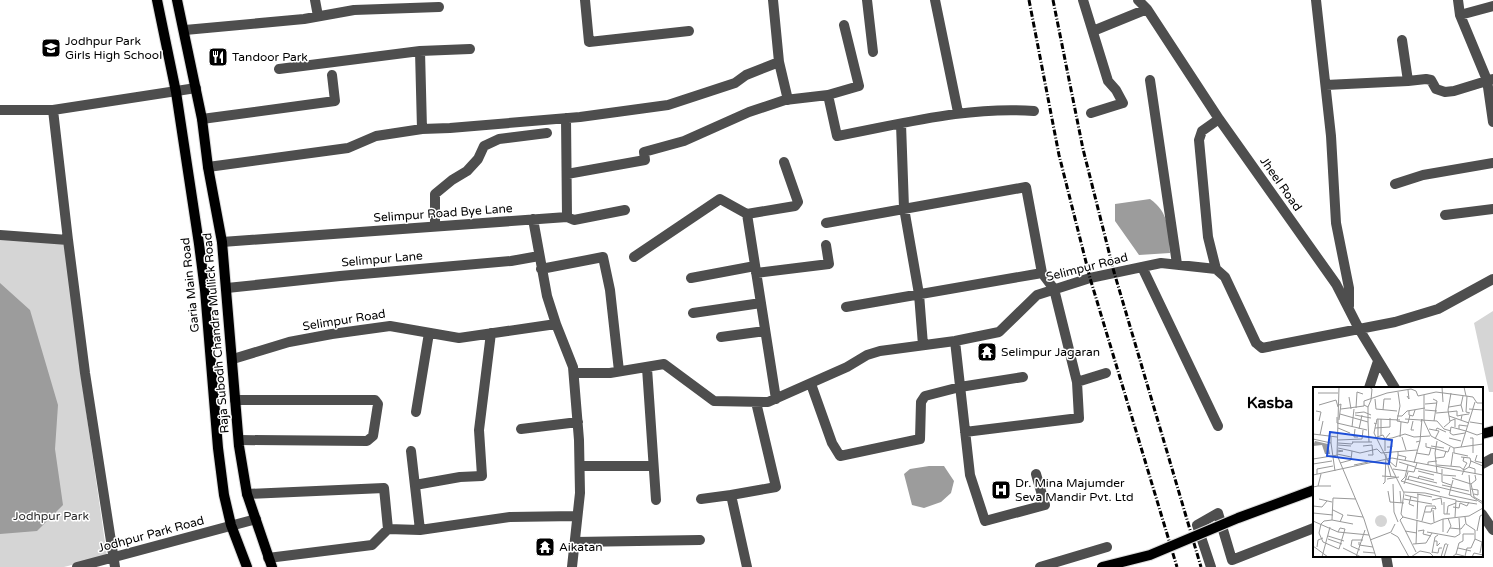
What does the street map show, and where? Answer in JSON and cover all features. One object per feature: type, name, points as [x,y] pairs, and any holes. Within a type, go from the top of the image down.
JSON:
[{"type":"main road","name":"Garia Main Road","points":[[157,0],[176,92],[199,244],[205,290],[218,448],[224,495],[231,525],[247,567]]},
{"type":"main road","name":"Raja Subodh Chandra Mullick Road","points":[[177,0],[185,30],[202,119],[208,167],[222,242],[239,440],[248,494],[270,562]]},
{"type":"main road","points":[[1483,434],[1493,431]]},
{"type":"main road","points":[[1102,567],[1150,555],[1238,518],[1313,490]]},
{"type":"street","points":[[315,0],[318,16]]},
{"type":"street","points":[[585,0],[589,42],[689,31]]},
{"type":"street","points":[[773,0],[779,62],[788,100]]},
{"type":"street","points":[[867,0],[873,52]]},
{"type":"street","points":[[934,0],[958,112]]},
{"type":"street","points":[[1083,0],[1108,81],[1116,90],[1122,103],[1091,113]]},
{"type":"street","name":"Jheel Road","points":[[1138,0],[1147,9],[1219,119],[1336,284],[1359,329],[1394,387]]},
{"type":"street","points":[[1316,0],[1331,136],[1336,223],[1349,288],[1349,308]]},
{"type":"street","points":[[1458,0],[1460,16],[1490,80],[1493,122]]},
{"type":"street","points":[[1460,16],[1493,6]]},
{"type":"street","points":[[185,30],[304,19],[354,10],[439,8]]},
{"type":"street","points":[[1093,31],[1147,9]]},
{"type":"street","points":[[567,174],[645,160],[644,152],[684,141],[749,112],[788,100],[828,95],[859,86],[844,26]]},
{"type":"street","points":[[1402,40],[1408,81]]},
{"type":"street","points":[[279,69],[420,51],[470,49]]},
{"type":"street","points":[[420,51],[422,129]]},
{"type":"street","points":[[208,167],[348,148],[376,136],[422,129],[566,118],[668,105],[735,83],[746,75],[779,62]]},
{"type":"street","points":[[202,119],[335,101],[332,75]]},
{"type":"street","points":[[1326,85],[1426,79],[1431,80],[1436,90],[1445,92],[1490,80]]},
{"type":"street","points":[[1150,80],[1177,264]]},
{"type":"street","points":[[0,110],[53,110],[196,88]]},
{"type":"street","points":[[828,95],[837,136],[958,112],[1018,110],[1034,111]]},
{"type":"street","points":[[53,110],[85,374],[113,563]]},
{"type":"street","points":[[566,118],[567,217]]},
{"type":"street","points":[[1219,119],[1202,131],[1199,140],[1208,237],[1216,269],[1225,277],[1259,347],[1302,342],[1395,322],[1438,309],[1493,279]]},
{"type":"street","points":[[901,124],[904,208],[919,294],[923,345]]},
{"type":"street","points":[[435,227],[435,194],[452,180],[467,171],[478,159],[484,146],[498,139],[547,133]]},
{"type":"street","points":[[634,257],[720,199],[747,214],[795,206],[798,202],[784,162]]},
{"type":"street","points":[[1395,184],[1423,175],[1493,164]]},
{"type":"street","points":[[826,223],[1026,187],[1042,273],[1054,289],[1077,382],[1079,418],[965,432]]},
{"type":"street","points":[[1445,215],[1493,209]]},
{"type":"street","name":"Selimpur Road Bye Lane","points":[[222,242],[532,219],[567,217],[574,220],[625,210]]},
{"type":"street","points":[[747,214],[776,399]]},
{"type":"street","points":[[532,219],[547,296],[574,370],[578,422],[580,493],[572,567]]},
{"type":"street","points":[[0,235],[68,240]]},
{"type":"street","points":[[690,278],[756,270],[829,264],[826,245]]},
{"type":"street","name":"Selimpur Lane","points":[[227,288],[340,276],[511,261],[539,256]]},
{"type":"street","points":[[541,269],[603,257],[610,290],[619,371]]},
{"type":"street","name":"Selimpur Road","points":[[574,370],[619,371],[647,368],[664,364],[714,401],[768,402],[810,384],[874,352],[995,334],[1002,330],[1037,295],[1054,289],[1114,272],[1161,263],[1216,269]]},
{"type":"street","points":[[1142,267],[1218,426]]},
{"type":"street","points":[[846,307],[1042,273]]},
{"type":"street","points":[[693,313],[761,304]]},
{"type":"street","name":"Selimpur Road","points":[[233,359],[289,342],[390,326],[459,338],[556,324]]},
{"type":"street","points":[[721,338],[765,331]]},
{"type":"street","points":[[416,412],[429,333]]},
{"type":"street","points":[[415,485],[460,477],[482,476],[479,430],[491,333]]},
{"type":"street","points":[[955,341],[970,475],[985,521],[1045,505],[1036,474]]},
{"type":"street","points":[[1369,387],[1378,361]]},
{"type":"street","points":[[647,368],[656,500]]},
{"type":"street","points":[[1077,382],[1106,373]]},
{"type":"street","points":[[810,384],[832,443],[840,456],[920,439],[921,402],[925,396],[960,387],[1023,377]]},
{"type":"street","points":[[235,400],[375,400],[378,404],[373,436],[367,441],[239,440]]},
{"type":"street","points":[[701,499],[776,487],[756,402]]},
{"type":"street","points":[[521,429],[578,422]]},
{"type":"street","points":[[411,451],[420,530]]},
{"type":"street","points":[[1483,463],[1493,458]]},
{"type":"street","points":[[580,466],[653,466]]},
{"type":"street","points":[[248,494],[384,488],[388,529]]},
{"type":"street","points":[[731,495],[747,567]]},
{"type":"street","points":[[1211,567],[1197,525],[1218,513],[1232,560],[1313,528]]},
{"type":"street","points":[[1483,515],[1493,530]]},
{"type":"street","points":[[270,562],[372,545],[388,529],[420,530],[510,517],[577,516]]},
{"type":"street","name":"Jodhpur Park Road","points":[[77,567],[113,563],[231,525],[256,519]]},
{"type":"street","points":[[574,542],[700,540]]},
{"type":"street","points":[[1040,567],[1107,547]]},
{"type":"street","points":[[1386,557],[1388,567]]},
{"type":"green space","name":"Jodhpur Park","points":[[0,239],[65,244],[81,376],[107,556],[64,567],[0,567]]},
{"type":"green space","points":[[1493,311],[1493,392],[1489,392],[1474,323]]},
{"type":"shaded area","points":[[1150,199],[1161,210],[1167,223],[1170,253],[1139,255],[1115,221],[1115,204]]},
{"type":"shaded area","points":[[0,283],[30,310],[58,405],[55,449],[63,505],[37,531],[0,534]]},
{"type":"shaded area","points":[[929,466],[944,466],[954,481],[951,493],[941,502],[924,508],[912,505],[904,474],[910,469]]},
{"type":"railway","points":[[1029,0],[1059,155],[1090,278],[1177,567]]},
{"type":"railway","points":[[1053,0],[1083,149],[1114,272],[1201,567]]},
{"type":"place","name":"Jodhpur Park Girls High School","points":[[51,48]]},
{"type":"place","name":"Tandoor Park","points":[[218,57]]},
{"type":"place","name":"Selimpur Jagaran","points":[[987,352]]},
{"type":"place","name":"Dr. Mina Majumder Seva Mandir Pvt. Ltd","points":[[1001,490]]},
{"type":"place","name":"Aikatan","points":[[545,547]]},
{"type":"district","name":"Kasba","points":[[1270,403]]}]
